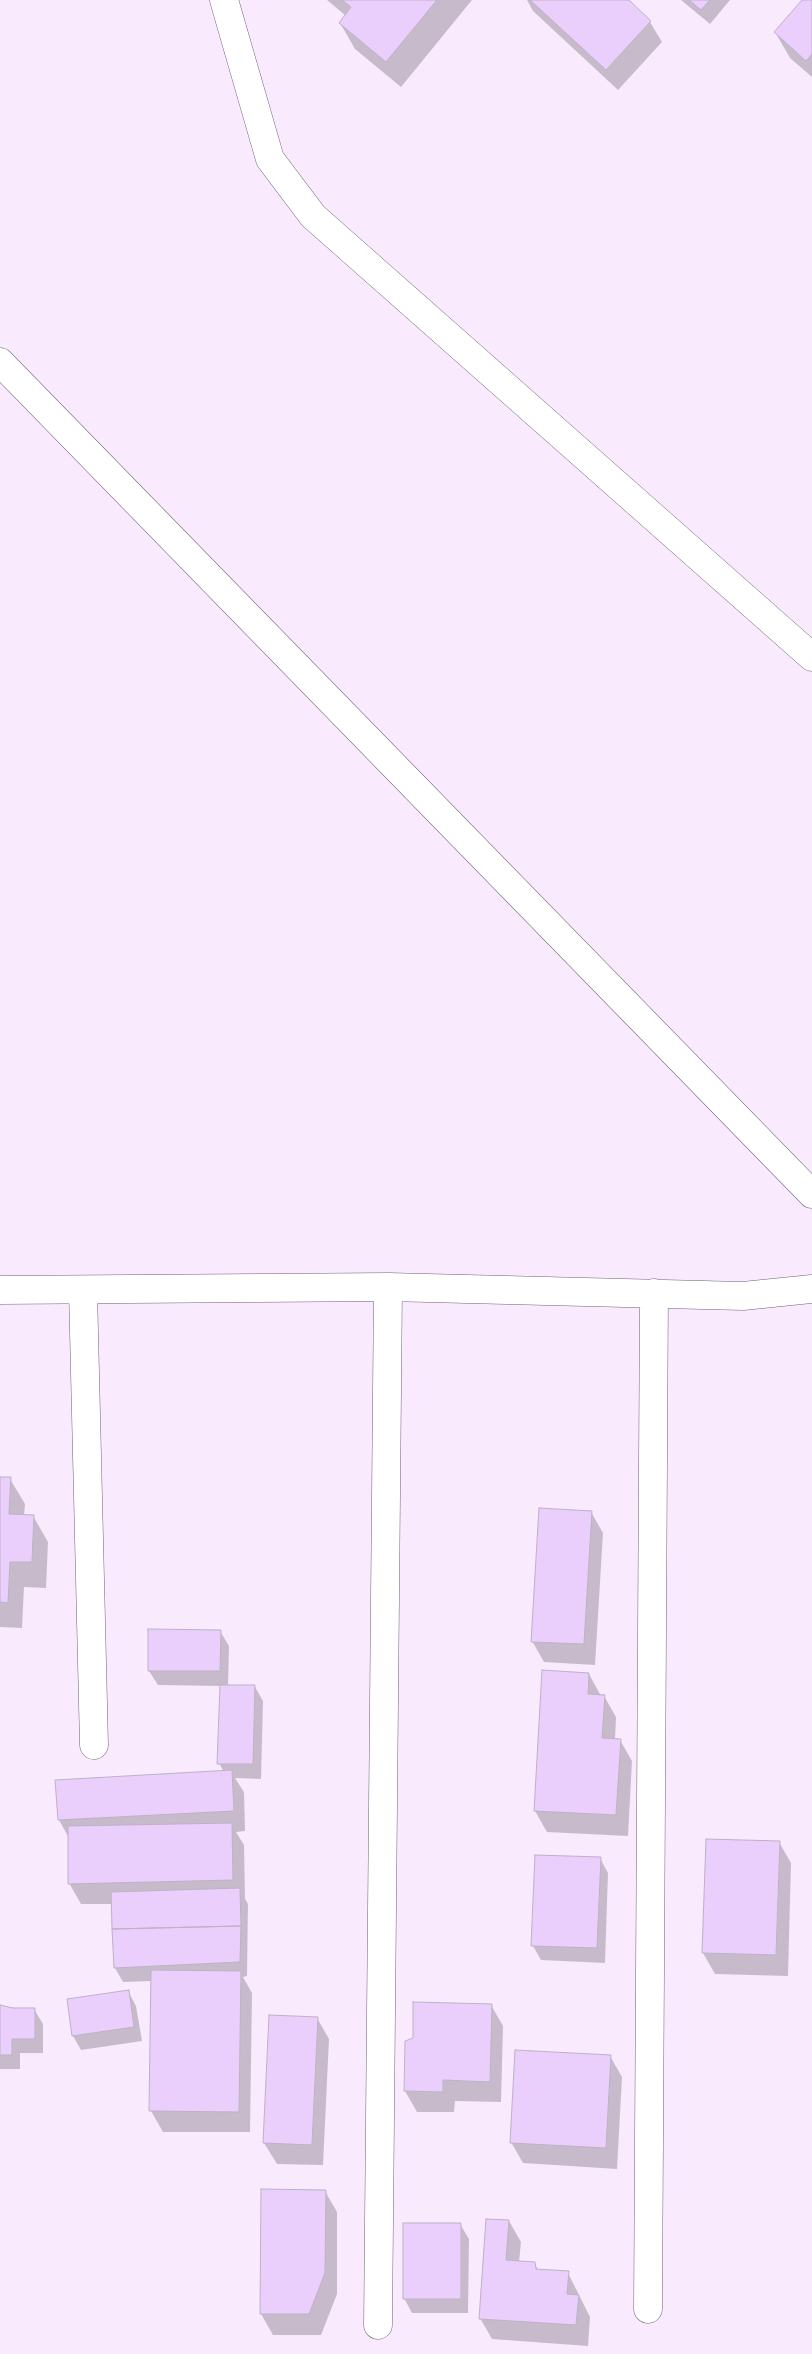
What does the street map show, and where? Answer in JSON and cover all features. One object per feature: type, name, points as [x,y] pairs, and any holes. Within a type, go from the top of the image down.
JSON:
[{"type":"street","points":[[224,0],[270,159],[313,216],[812,657]]},
{"type":"street","points":[[0,362],[812,1194]]},
{"type":"street","points":[[378,2325],[388,1287]]},
{"type":"street","points":[[0,1290],[388,1287],[743,1296],[812,1289]]},
{"type":"street","points":[[83,1290],[94,1745]]},
{"type":"street","points":[[648,2309],[654,1293]]},
{"type":"building","points":[[342,0],[437,0],[386,62],[339,23],[351,7]]},
{"type":"building","points":[[530,0],[629,0],[651,21],[606,70]]},
{"type":"building","points":[[689,0],[710,0],[701,10]]},
{"type":"building","points":[[802,0],[812,0],[812,54],[806,61],[774,32]]},
{"type":"building","points":[[0,1477],[11,1477],[9,1514],[34,1515],[32,1562],[10,1562],[8,1603],[0,1602]]},
{"type":"building","points":[[539,1508],[592,1511],[584,1644],[531,1642]]},
{"type":"building","points":[[148,1629],[221,1630],[220,1671],[148,1671]]},
{"type":"building","points":[[542,1670],[589,1673],[588,1694],[605,1695],[602,1738],[621,1739],[616,1815],[534,1811]]},
{"type":"building","points":[[220,1685],[255,1685],[253,1764],[217,1764]]},
{"type":"building","points":[[232,1770],[234,1811],[58,1820],[55,1780]]},
{"type":"building","points":[[232,1823],[233,1880],[68,1884],[68,1826]]},
{"type":"building","points":[[706,1839],[780,1841],[776,1955],[702,1953]]},
{"type":"building","points":[[535,1855],[601,1857],[597,1948],[531,1946]]},
{"type":"building","points":[[240,1888],[241,1926],[112,1929],[111,1892]]},
{"type":"building","points":[[241,1926],[240,1962],[114,1968],[112,1929]]},
{"type":"building","points":[[151,1970],[241,1971],[239,2112],[149,2111]]},
{"type":"building","points":[[129,1990],[134,2027],[72,2036],[67,1999]]},
{"type":"building","points":[[413,2002],[492,2004],[490,2082],[443,2080],[443,2092],[404,2091],[405,2041],[413,2038]]},
{"type":"building","points":[[0,2005],[13,2008],[35,2008],[35,2039],[12,2039],[12,2055],[0,2055]]},
{"type":"building","points":[[269,2015],[318,2017],[312,2145],[263,2143]]},
{"type":"building","points":[[515,2050],[611,2055],[606,2148],[510,2143]]},
{"type":"building","points":[[261,2189],[326,2190],[325,2273],[309,2314],[260,2314]]},
{"type":"building","points":[[486,2219],[509,2220],[506,2260],[535,2262],[536,2269],[569,2271],[567,2294],[579,2295],[576,2325],[479,2319]]},
{"type":"building","points":[[403,2223],[461,2223],[461,2299],[403,2299]]}]
